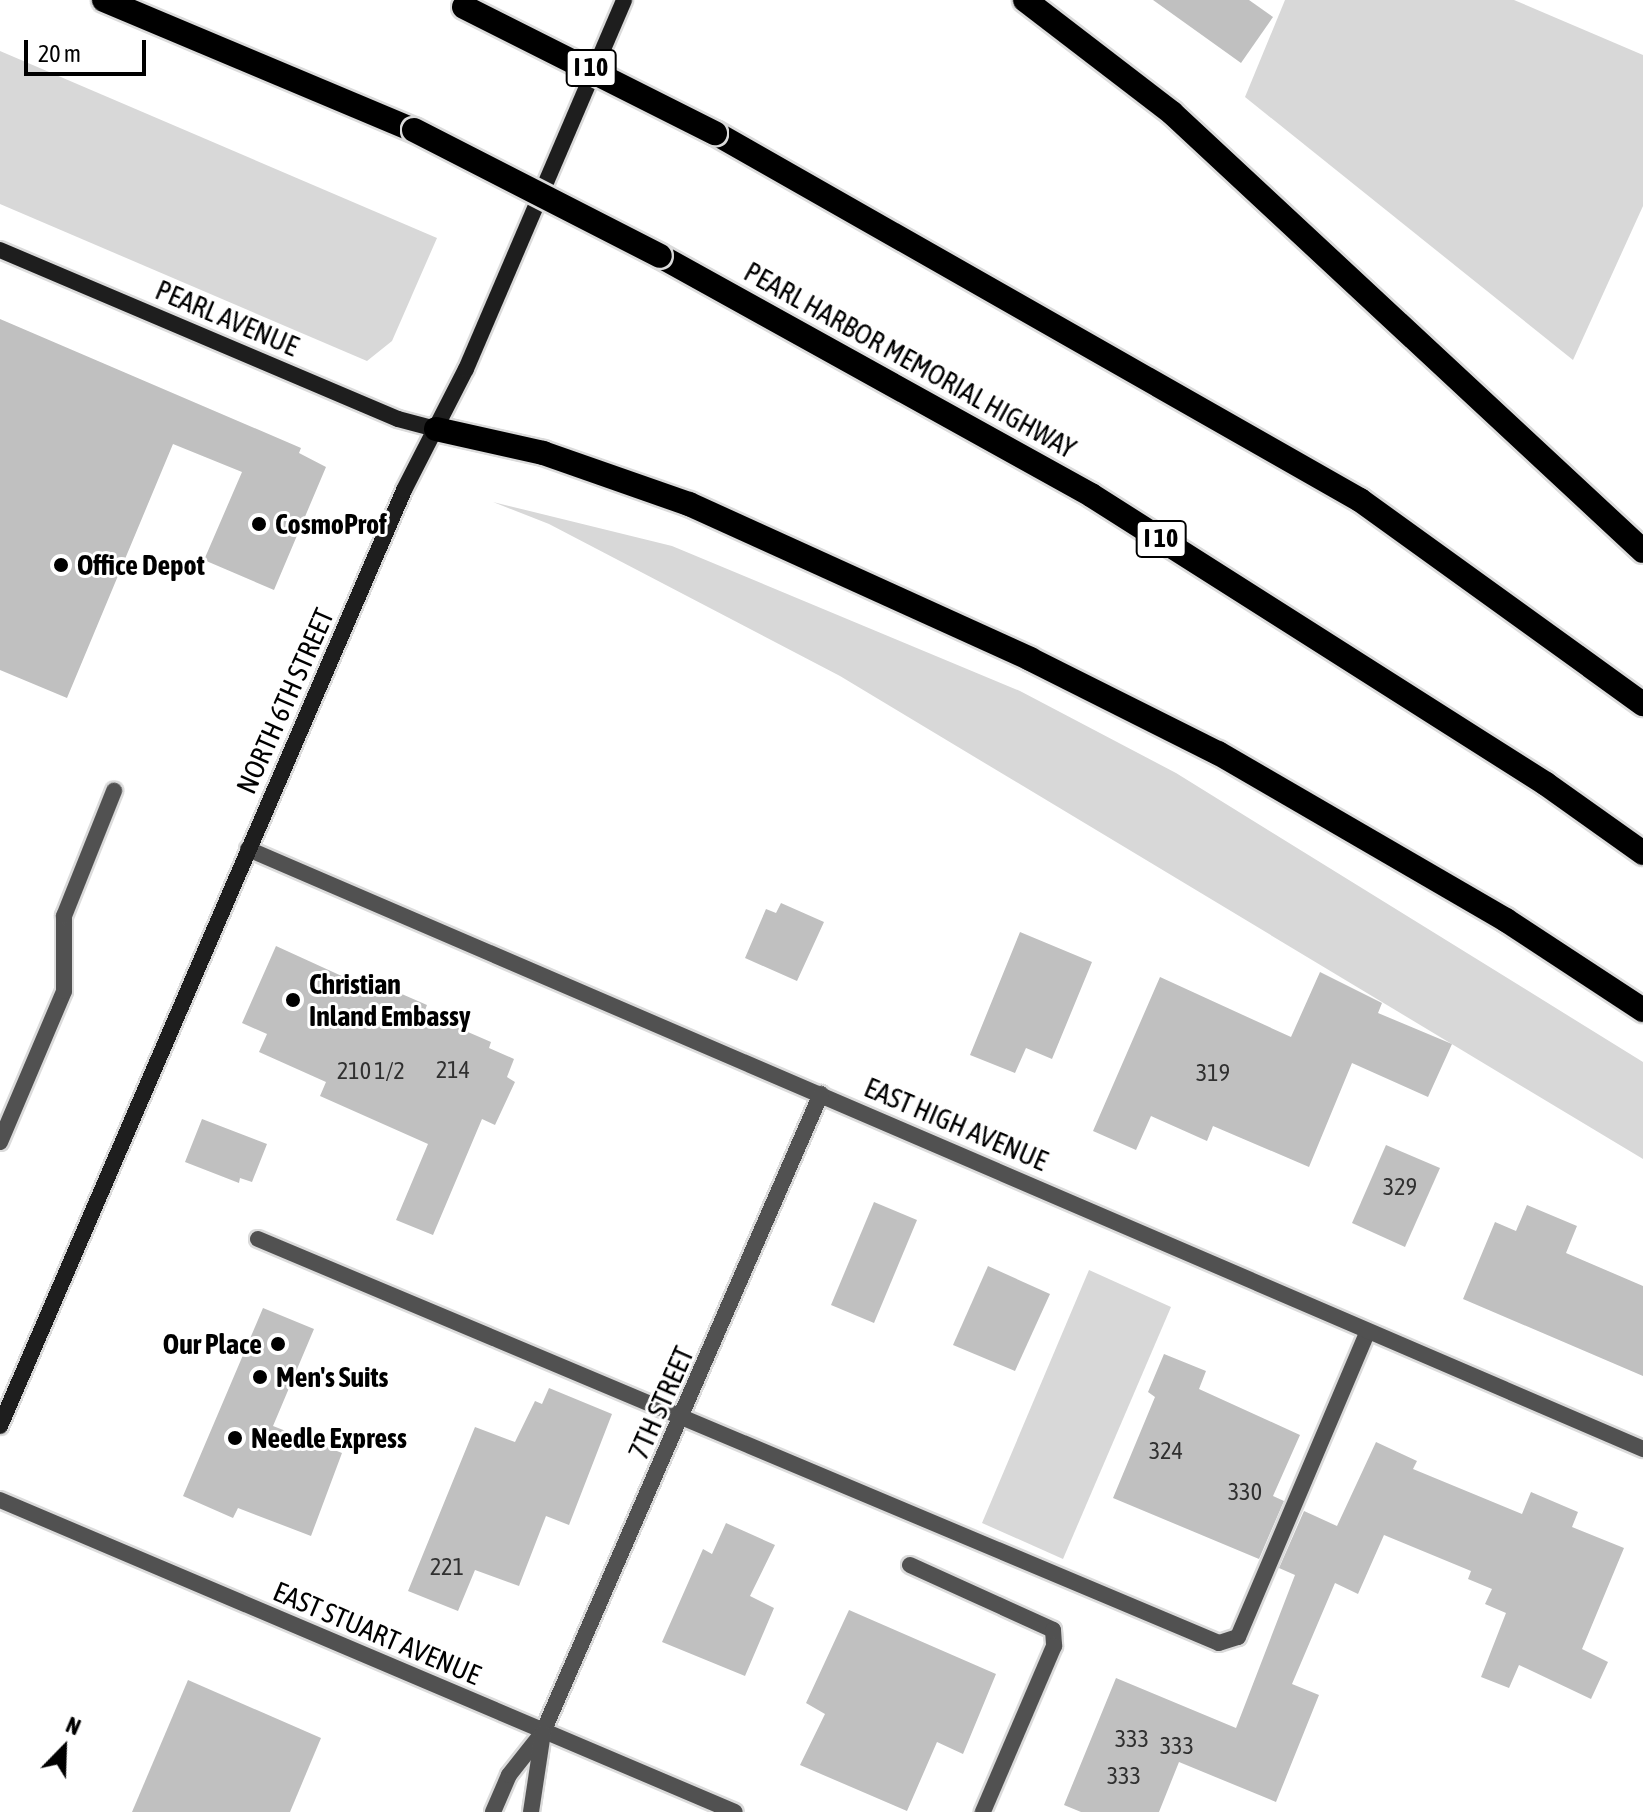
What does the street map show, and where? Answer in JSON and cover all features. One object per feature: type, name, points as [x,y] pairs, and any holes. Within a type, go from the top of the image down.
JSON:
[{"type":"highway","name":"PEARL HARBOR MEMORIAL HIGHWAY","points":[[104,0],[414,130],[660,256],[1091,495],[1546,784],[1643,853]]},
{"type":"highway","points":[[1025,0],[1172,113],[1643,551]]},
{"type":"highway","name":"I 10","points":[[456,4],[715,133],[1360,500],[1643,704]]},
{"type":"highway","points":[[436,429],[543,453],[689,504],[1030,659],[1231,761],[1506,920],[1643,1010]]},
{"type":"main road","name":"NORTH 6TH STREET","points":[[0,1426],[404,490],[436,429],[624,0]]},
{"type":"main road","name":"PEARL AVENUE","points":[[0,250],[398,419],[436,429]]},
{"type":"street","points":[[0,1142],[64,991],[64,916],[114,791]]},
{"type":"street","name":"EAST HIGH AVENUE","points":[[248,849],[1643,1449]]},
{"type":"street","name":"7TH STREET","points":[[493,1812],[509,1775],[543,1732],[685,1414],[821,1094]]},
{"type":"street","points":[[258,1239],[685,1414],[1219,1643],[1238,1637],[1368,1331]]},
{"type":"street","name":"EAST STUART AVENUE","points":[[0,1500],[735,1812]]},
{"type":"street","points":[[910,1565],[1053,1630],[1054,1646],[983,1812]]},
{"type":"street","name":"7TH STREET","points":[[531,1812],[543,1732]]},
{"type":"shaded area","points":[[1285,0],[1514,0],[1643,55],[1643,206],[1573,360],[1245,97]]},
{"type":"shaded area","points":[[0,51],[437,238],[392,341],[367,361],[0,204]]},
{"type":"shaded area","points":[[493,502],[672,546],[1020,691],[1176,773],[1643,1062],[1643,1159],[840,676],[549,524]]},
{"type":"shaded area","points":[[1089,1270],[1171,1307],[1063,1559],[982,1523]]},
{"type":"building","points":[[1153,0],[1249,0],[1273,17],[1241,63]]},
{"type":"building","name":"Office Depot","points":[[0,319],[301,448],[299,453],[326,467],[274,590],[204,560],[242,472],[173,444],[67,698],[0,670]]},
{"type":"building","points":[[781,903],[824,922],[797,981],[745,958],[766,909],[776,913]]},
{"type":"building","points":[[1020,932],[1092,962],[1052,1059],[1026,1048],[1015,1073],[970,1055]]},
{"type":"building","points":[[276,946],[368,988],[372,981],[427,1005],[424,1013],[491,1042],[489,1048],[514,1059],[507,1077],[515,1082],[495,1125],[482,1119],[433,1235],[396,1220],[428,1144],[320,1096],[326,1082],[259,1052],[267,1034],[242,1023]]},
{"type":"building","points":[[1320,972],[1382,1003],[1378,1013],[1452,1044],[1428,1097],[1352,1063],[1309,1167],[1213,1126],[1207,1141],[1151,1116],[1136,1150],[1093,1131],[1160,977],[1291,1037]]},
{"type":"building","points":[[202,1119],[267,1144],[252,1182],[240,1178],[239,1183],[185,1162]]},
{"type":"building","points":[[1386,1145],[1440,1168],[1405,1247],[1352,1223]]},
{"type":"building","points":[[874,1202],[917,1220],[874,1323],[831,1305]]},
{"type":"building","points":[[1527,1205],[1577,1226],[1566,1253],[1643,1286],[1643,1376],[1463,1299],[1495,1222],[1516,1231]]},
{"type":"building","points":[[988,1266],[1050,1294],[1015,1371],[953,1345]]},
{"type":"building","points":[[263,1308],[314,1329],[273,1426],[342,1453],[311,1536],[238,1508],[233,1518],[183,1496]]},
{"type":"building","points":[[1164,1354],[1206,1371],[1199,1389],[1300,1435],[1273,1496],[1284,1501],[1259,1559],[1113,1498],[1155,1397],[1148,1392]]},
{"type":"building","points":[[549,1388],[612,1414],[569,1525],[546,1516],[519,1586],[475,1570],[458,1611],[408,1591],[475,1427],[515,1442],[535,1401],[542,1404]]},
{"type":"building","points":[[1376,1442],[1417,1461],[1413,1469],[1522,1514],[1531,1492],[1578,1512],[1572,1527],[1624,1548],[1582,1649],[1608,1662],[1591,1699],[1519,1665],[1509,1688],[1481,1677],[1506,1613],[1485,1604],[1492,1589],[1468,1579],[1471,1571],[1384,1535],[1358,1594],[1335,1583],[1292,1684],[1319,1695],[1276,1802],[1179,1762],[1159,1812],[1081,1812],[1064,1805],[1116,1678],[1236,1728],[1295,1575],[1279,1568],[1304,1511],[1337,1526]]},
{"type":"building","points":[[726,1523],[775,1545],[750,1596],[774,1608],[745,1676],[662,1642],[703,1549],[712,1554]]},
{"type":"building","points":[[849,1610],[996,1674],[963,1754],[937,1742],[907,1811],[800,1765],[825,1714],[806,1703]]},
{"type":"building","points":[[188,1680],[321,1738],[290,1812],[132,1812]]},
{"type":"place","name":"CosmoProf","points":[[259,524]]},
{"type":"place","name":"Office Depot","points":[[61,565]]},
{"type":"place","name":"Christian Inland Embassy","points":[[293,1000]]},
{"type":"place","name":"Our Place","points":[[278,1344]]},
{"type":"place","name":"Men's Suits","points":[[260,1377]]},
{"type":"place","name":"Needle Express","points":[[235,1438]]}]
